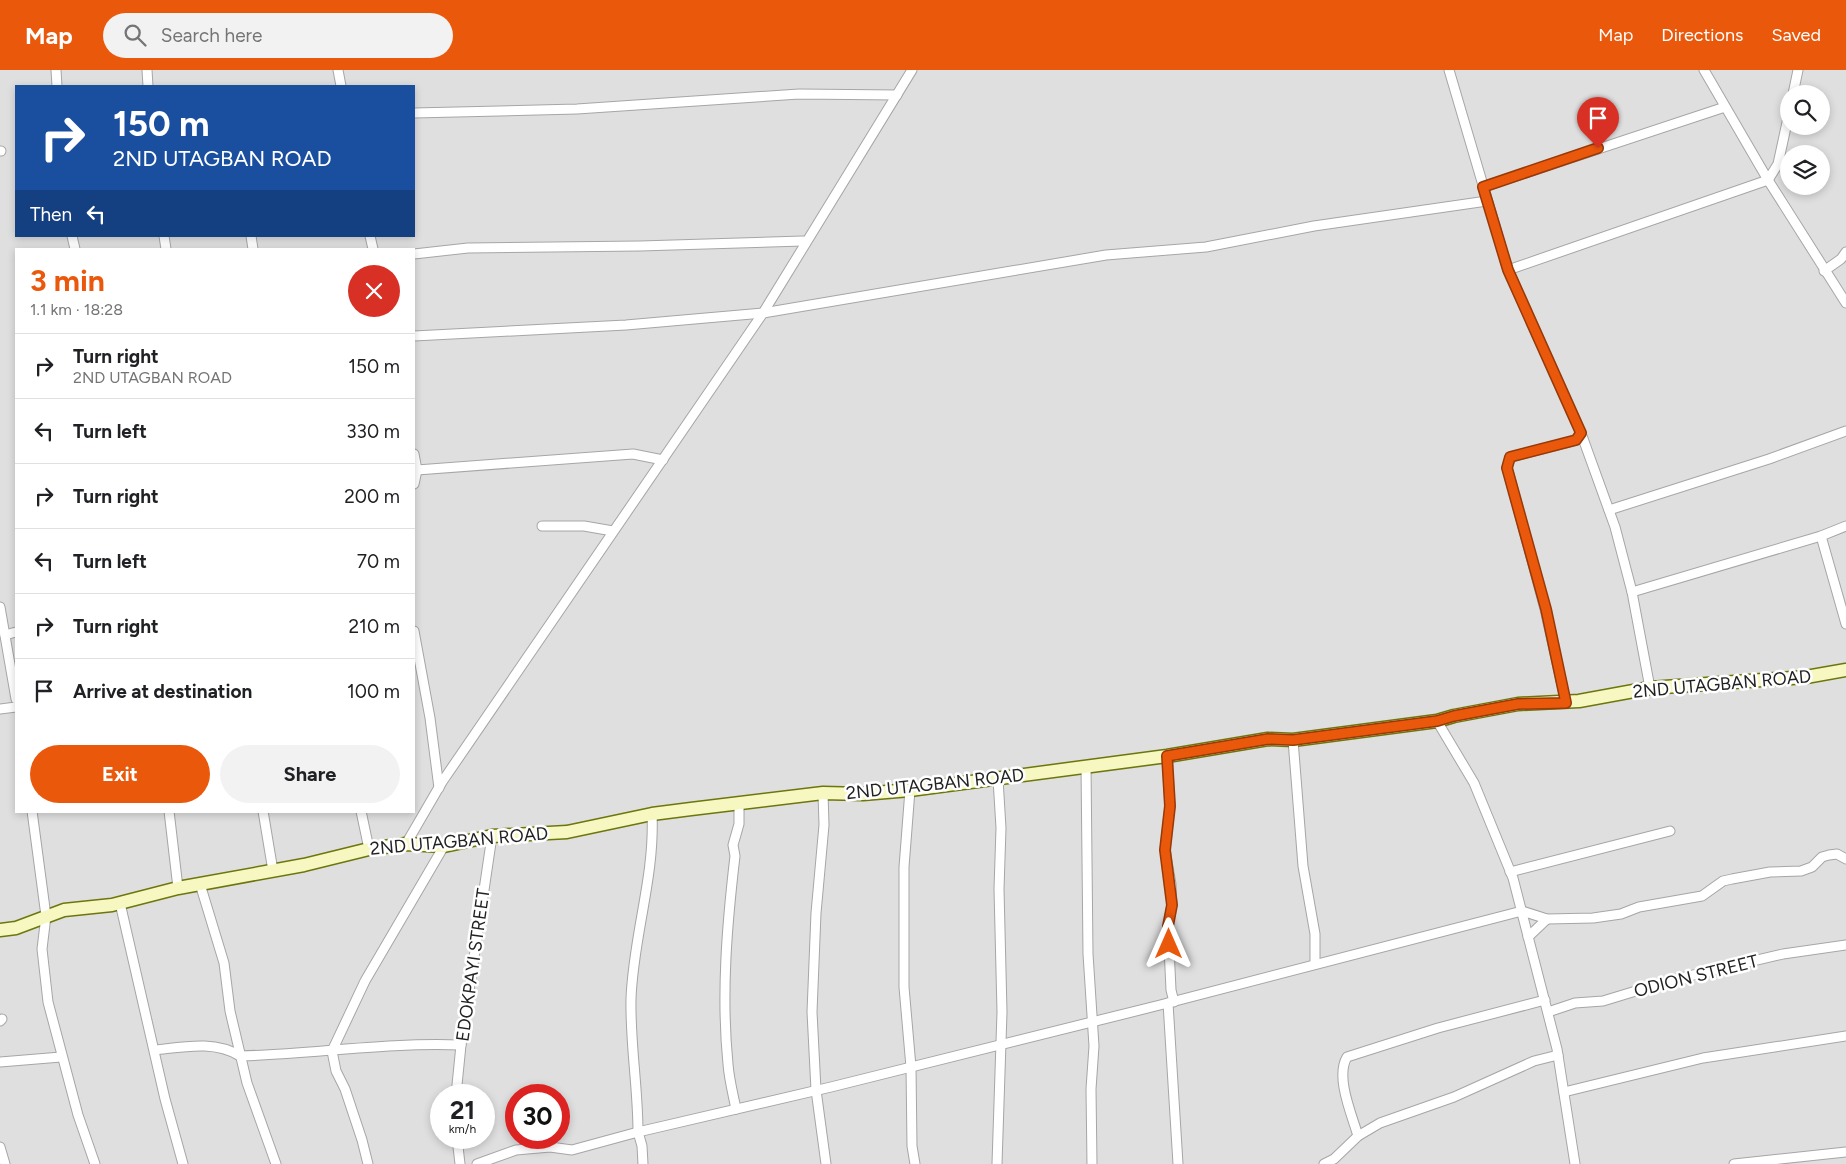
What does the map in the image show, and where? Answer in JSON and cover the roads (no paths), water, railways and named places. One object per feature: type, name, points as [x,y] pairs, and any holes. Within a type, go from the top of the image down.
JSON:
[{"type":"street","points":[[56,70],[58,85]]},
{"type":"street","points":[[147,70],[148,85]]},
{"type":"street","points":[[338,70],[340,85]]},
{"type":"street","points":[[406,844],[438,788],[762,313],[912,70]]},
{"type":"street","points":[[1449,70],[1508,270],[1581,433],[1609,510],[1632,592],[1650,688]]},
{"type":"street","points":[[1704,70],[1768,180],[1846,304]]},
{"type":"street","points":[[1795,85],[1798,70]]},
{"type":"street","points":[[415,112],[577,109],[799,94],[897,96]]},
{"type":"street","points":[[1483,187],[1725,107]]},
{"type":"street","points":[[1508,270],[1768,180],[1778,164],[1784,135]]},
{"type":"street","points":[[415,336],[626,325],[762,313],[1106,255],[1206,247],[1314,226],[1487,201]]},
{"type":"street","points":[[415,254],[468,248],[640,246],[803,241]]},
{"type":"street","points":[[1824,271],[1841,259],[1846,252]]},
{"type":"street","points":[[1609,510],[1769,459],[1846,431]]},
{"type":"street","points":[[1566,703],[1546,609],[1507,468],[1510,457],[1576,440],[1581,433]]},
{"type":"street","points":[[417,470],[633,454],[663,460]]},
{"type":"street","points":[[415,459],[417,470],[415,479]]},
{"type":"street","points":[[542,526],[584,526],[613,532]]},
{"type":"street","points":[[1632,592],[1821,536],[1846,526]]},
{"type":"street","points":[[1821,536],[1844,611],[1846,624]]},
{"type":"street","points":[[0,608],[15,693]]},
{"type":"street","points":[[5,635],[15,632]]},
{"type":"street","points":[[415,636],[430,718],[438,788]]},
{"type":"street","name":"2ND UTAGBAN ROAD","points":[[0,930],[16,928],[64,910],[120,903],[178,888],[304,865],[368,849],[406,844],[444,846],[492,836],[567,832],[652,814],[823,793],[863,794],[998,779],[1167,756],[1268,739],[1293,740],[1437,721],[1518,704],[1566,703],[1650,688],[1806,677],[1846,670]]},
{"type":"street","points":[[0,709],[15,706]]},
{"type":"street","points":[[1437,721],[1474,783],[1510,872],[1522,911],[1558,1055],[1575,1164]]},
{"type":"street","points":[[1293,740],[1303,866],[1315,934],[1315,964]]},
{"type":"street","points":[[1167,756],[1170,806],[1165,850],[1171,884],[1172,905],[1168,926],[1178,1164]]},
{"type":"street","points":[[1086,766],[1091,1021],[1094,1046],[1091,1089],[1092,1164]]},
{"type":"street","points":[[997,1164],[1000,1044],[1001,828],[998,779]]},
{"type":"street","points":[[910,790],[904,867],[904,987],[911,1067],[914,1164]]},
{"type":"street","points":[[823,793],[824,825],[813,959],[812,1012],[816,1090],[826,1164]]},
{"type":"street","points":[[736,1109],[728,1064],[726,974],[727,932],[735,856],[733,845],[739,824],[739,803]]},
{"type":"street","points":[[32,813],[46,916],[42,949],[48,1002],[62,1057],[95,1164]]},
{"type":"street","points":[[169,813],[178,888]]},
{"type":"street","points":[[264,813],[273,871]]},
{"type":"street","points":[[362,813],[368,849]]},
{"type":"street","points":[[644,1164],[638,1132],[631,998],[642,910],[652,863],[652,814]]},
{"type":"street","points":[[1510,872],[1670,831]]},
{"type":"street","name":"EDOKPAYI STREET","points":[[457,1084],[461,1045],[492,836]]},
{"type":"street","points":[[368,1164],[345,1089],[336,1071],[332,1051],[365,981],[444,846]]},
{"type":"street","points":[[477,1164],[516,1150],[550,1147],[572,1150],[638,1132],[911,1067],[1171,1002],[1522,911],[1547,919],[1593,918],[1621,914],[1639,907],[1702,896],[1723,881],[1770,872],[1801,871],[1812,867],[1822,857],[1829,855],[1837,854],[1846,859]]},
{"type":"street","points":[[200,884],[224,963],[230,1011],[240,1056],[276,1164]]},
{"type":"street","points":[[120,903],[165,1099],[183,1164]]},
{"type":"street","points":[[1528,937],[1547,919]]},
{"type":"street","name":"ODION STREET","points":[[1548,1012],[1574,1003],[1604,1002],[1672,980],[1773,956],[1831,945],[1846,945]]},
{"type":"street","points":[[1358,1136],[1345,1095],[1343,1065],[1348,1058],[1438,1028],[1544,1000]]},
{"type":"street","points":[[1564,1092],[1703,1058],[1846,1036]]},
{"type":"street","points":[[155,1050],[213,1046],[230,1049],[240,1056],[332,1051],[418,1043],[461,1045]]},
{"type":"street","points":[[1324,1164],[1334,1159],[1358,1136],[1380,1123],[1454,1097],[1534,1061],[1558,1055]]},
{"type":"street","points":[[0,1062],[62,1057]]},
{"type":"street","points":[[0,1147],[5,1164]]},
{"type":"street","points":[[458,1149],[460,1164]]},
{"type":"street","points":[[1734,1164],[1846,1152]]}]
